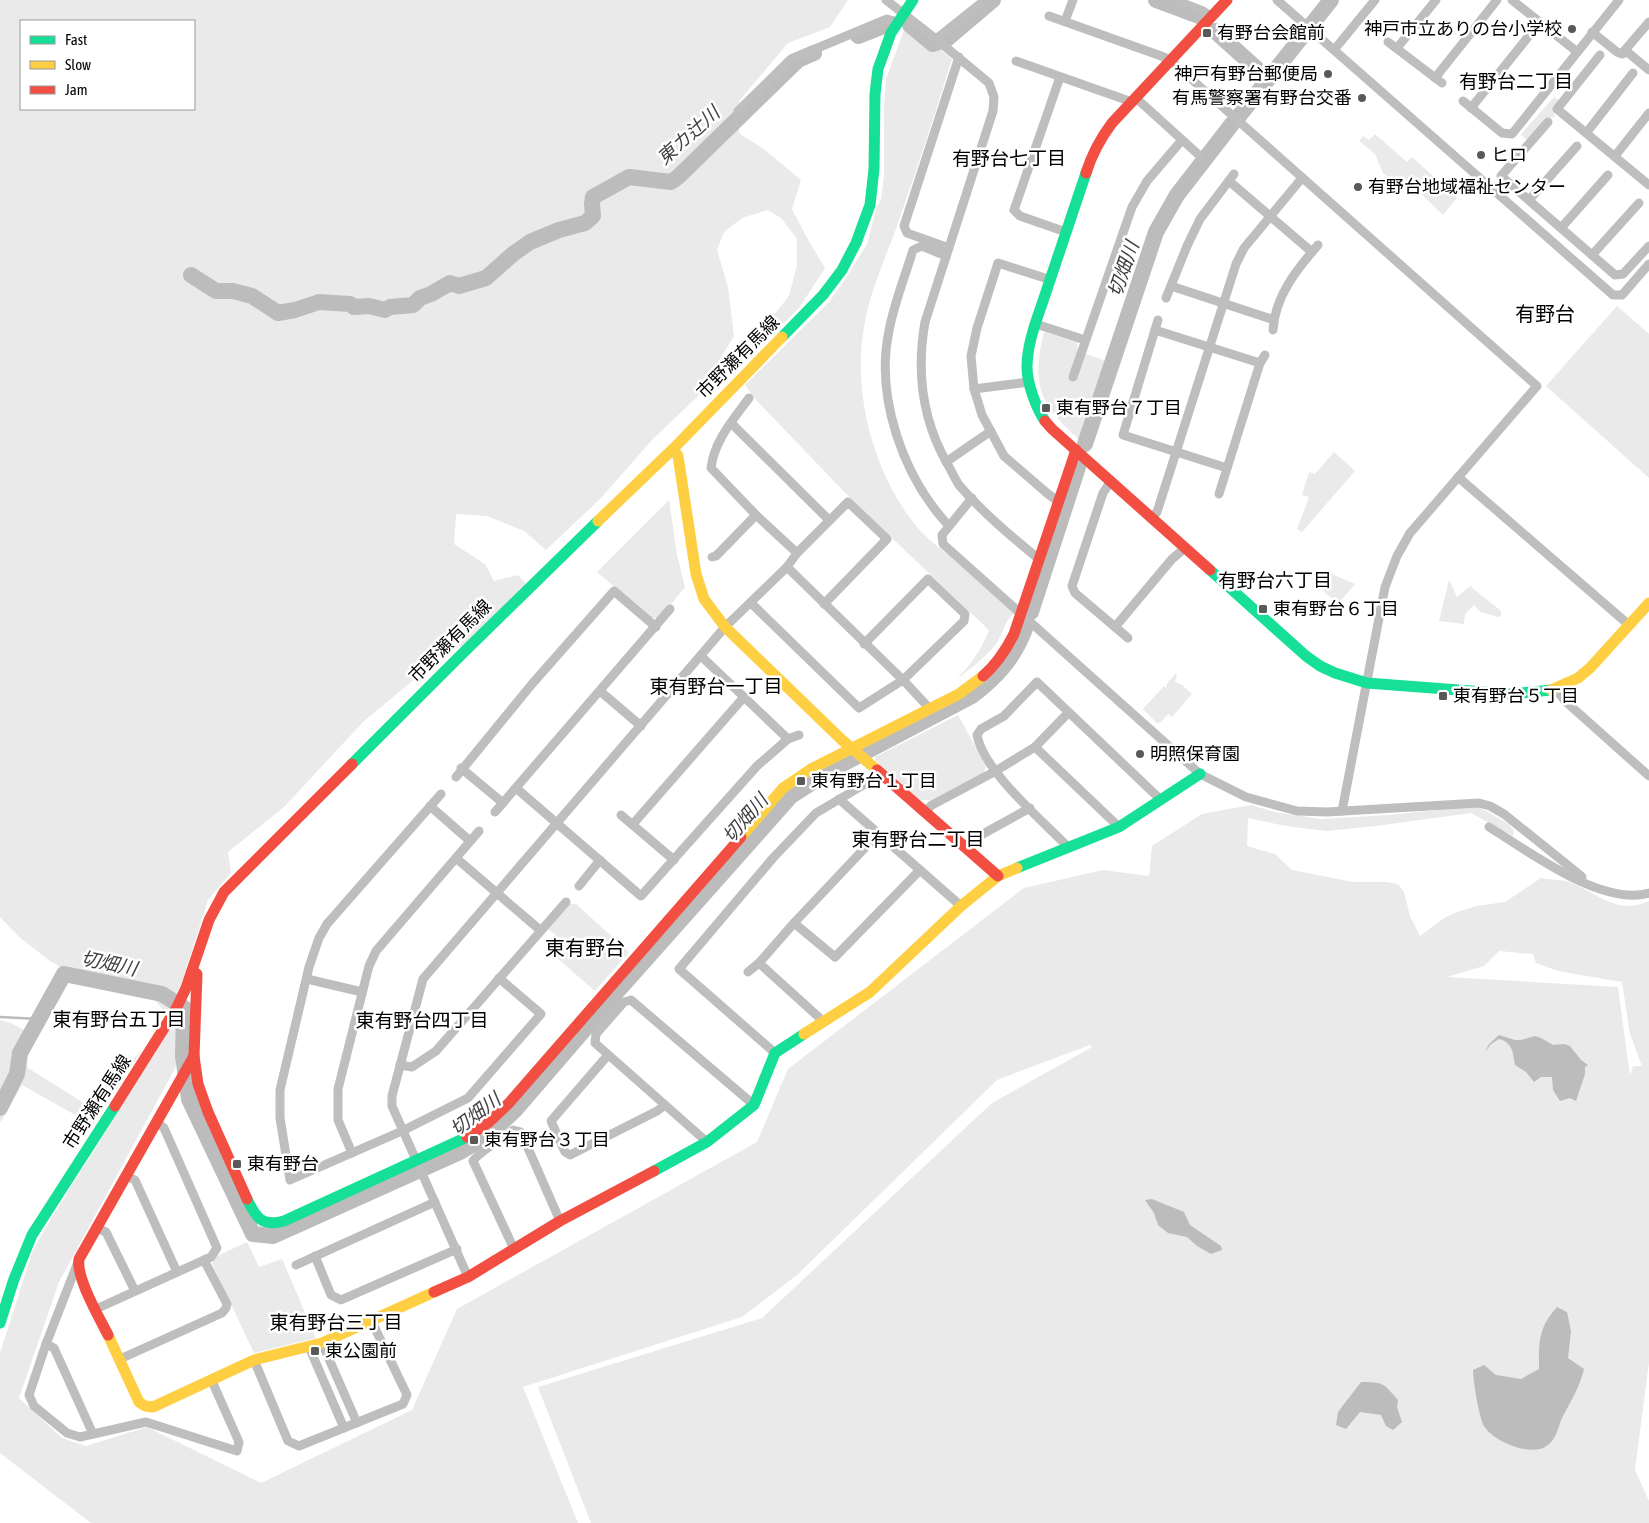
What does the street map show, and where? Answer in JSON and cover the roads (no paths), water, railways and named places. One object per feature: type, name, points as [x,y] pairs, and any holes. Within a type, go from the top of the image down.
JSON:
[{"type":"street","points":[[886,0],[901,17],[936,39],[989,83],[994,97],[993,111],[925,322],[921,348],[922,379],[925,408],[937,446],[959,484],[1003,528],[1040,560]]},
{"type":"street","name":"市野瀬有馬線","points":[[0,1323],[14,1279],[32,1235],[152,1050],[178,1004],[214,910],[224,892],[459,657],[673,449],[812,307],[842,270],[856,243],[870,205],[874,169],[878,69],[886,45],[901,17],[913,0]]},
{"type":"street","points":[[936,39],[985,0]]},
{"type":"street","points":[[1065,21],[1073,0]]},
{"type":"street","points":[[1175,0],[1203,11],[1212,17]]},
{"type":"street","points":[[1227,0],[1107,129],[1096,147],[1036,324],[1028,357],[1029,382],[1036,404],[1044,419],[1052,429],[1312,661],[1324,669],[1345,678],[1368,683],[1511,694],[1536,693],[1556,689],[1578,678],[1590,668],[1649,603]]},
{"type":"street","points":[[1277,0],[1614,295],[1622,295],[1649,264]]},
{"type":"street","points":[[1334,50],[1375,0]]},
{"type":"street","points":[[1397,48],[1436,0]]},
{"type":"street","points":[[1388,42],[1439,81],[1497,0]]},
{"type":"street","points":[[1512,0],[1576,51]]},
{"type":"street","points":[[1463,101],[1502,134],[1512,134],[1618,0]]},
{"type":"street","points":[[1049,16],[1171,61],[1536,386],[1410,534],[1397,556],[1386,587],[1342,811]]},
{"type":"street","points":[[738,111],[791,59],[887,19],[901,17]]},
{"type":"street","points":[[1471,108],[1540,22]]},
{"type":"street","points":[[1627,52],[1626,50],[1649,22]]},
{"type":"street","points":[[1592,32],[1616,52],[1622,54],[1627,52]]},
{"type":"street","points":[[1627,52],[1649,70]]},
{"type":"street","points":[[1600,55],[1557,109],[1648,184]]},
{"type":"street","points":[[948,252],[907,233],[904,226],[959,57]]},
{"type":"street","points":[[1016,60],[1060,77],[1134,100],[1200,156]]},
{"type":"street","points":[[1586,132],[1633,73]]},
{"type":"street","points":[[1060,77],[1014,210],[1020,216],[1066,232]]},
{"type":"street","points":[[1615,156],[1649,113]]},
{"type":"street","points":[[1548,122],[1501,176],[1616,276],[1623,274],[1649,246]]},
{"type":"street","points":[[1073,377],[1132,207],[1147,181],[1182,140]]},
{"type":"street","points":[[1529,200],[1577,146]]},
{"type":"street","points":[[1561,228],[1608,175]]},
{"type":"street","points":[[1166,298],[1187,246],[1200,219],[1231,177],[1270,216],[1315,248],[1296,270],[1283,296],[1274,325],[1223,303],[1171,286]]},
{"type":"street","points":[[1152,518],[1157,512],[1236,264],[1244,248],[1302,178]]},
{"type":"street","points":[[1592,255],[1639,202]]},
{"type":"street","points":[[948,252],[922,246],[913,250],[888,331],[884,366],[889,410],[900,447],[919,484],[948,525]]},
{"type":"street","points":[[1051,280],[998,264],[976,328],[971,356],[974,389],[982,415],[1004,456],[1059,502]]},
{"type":"street","points":[[1641,273],[1649,280]]},
{"type":"street","points":[[1158,320],[1123,435],[1227,468]]},
{"type":"street","points":[[1036,324],[1085,340]]},
{"type":"street","points":[[1155,330],[1209,347],[1263,359],[1219,494]]},
{"type":"street","points":[[974,389],[1029,382]]},
{"type":"street","points":[[749,398],[718,442],[712,457],[711,468],[756,515],[797,553]]},
{"type":"street","points":[[730,423],[830,520]]},
{"type":"street","points":[[946,462],[991,431]]},
{"type":"street","points":[[673,449],[678,458],[696,574],[704,599],[725,627],[851,748],[998,876]]},
{"type":"street","points":[[192,971],[197,974],[194,1056],[201,1095],[253,1212],[260,1221],[272,1224],[284,1221],[470,1136],[501,1112],[783,788],[802,774],[968,688],[994,666],[1008,647],[1023,614],[1076,450]]},
{"type":"street","points":[[1458,478],[1629,626]]},
{"type":"street","points":[[1111,481],[1103,494],[1072,586],[1075,593],[1128,638]]},
{"type":"street","points":[[972,498],[948,525],[942,535],[943,544],[1200,774],[1246,797],[1297,811],[1342,811],[1479,803],[1490,806],[1504,814],[1575,870],[1582,877],[1581,881]]},
{"type":"street","points":[[468,1277],[392,1106],[392,1096],[423,979],[725,627],[751,603],[848,502],[887,539],[824,604]]},
{"type":"street","points":[[712,556],[716,556],[756,515]]},
{"type":"street","points":[[1114,627],[1172,559],[1185,548]]},
{"type":"street","points":[[786,567],[903,680],[930,709]]},
{"type":"street","points":[[751,603],[859,708],[903,680],[964,620],[966,614],[928,579],[864,644]]},
{"type":"street","points":[[456,777],[532,684],[614,591],[656,627]]},
{"type":"street","points":[[495,812],[670,609]]},
{"type":"street","points":[[701,656],[788,739]]},
{"type":"street","points":[[1069,848],[994,772],[978,743],[977,735],[981,729],[1004,716],[1037,682],[1161,800]]},
{"type":"street","points":[[1556,689],[1565,701],[1649,776]]},
{"type":"street","points":[[600,691],[641,726]]},
{"type":"street","points":[[633,824],[744,697]]},
{"type":"street","points":[[924,812],[932,804],[994,772],[1035,747],[1068,713]]},
{"type":"street","points":[[516,788],[558,822],[641,896],[757,766],[788,739],[799,736]]},
{"type":"street","points":[[1035,747],[1119,827]]},
{"type":"street","points":[[462,768],[504,803]]},
{"type":"street","points":[[775,1053],[679,969],[773,858],[816,813],[882,774]]},
{"type":"street","points":[[79,1259],[79,1272],[139,1402],[145,1406],[153,1407],[254,1360],[322,1344],[468,1277],[560,1221],[707,1142],[754,1105],[775,1053],[823,1020],[870,992],[961,906],[998,876],[1119,827],[1200,774]]},
{"type":"street","points":[[440,794],[326,926],[319,938],[306,979],[280,1090],[280,1118],[290,1180],[402,1131],[468,1098],[541,1014],[499,978]]},
{"type":"street","points":[[839,799],[961,906]]},
{"type":"street","points":[[430,806],[470,840]]},
{"type":"street","points":[[964,847],[972,840],[1030,808]]},
{"type":"street","points":[[621,816],[633,824],[674,860]]},
{"type":"street","points":[[1489,827],[1563,874],[1606,891],[1639,896],[1649,893]]},
{"type":"street","points":[[352,1153],[338,1120],[336,1105],[338,1089],[369,966],[376,951],[479,831]]},
{"type":"street","points":[[748,972],[759,963],[878,834]]},
{"type":"street","points":[[456,858],[540,930]]},
{"type":"street","points":[[579,886],[600,860]]},
{"type":"street","points":[[794,923],[835,957],[920,870]]},
{"type":"street","points":[[400,1065],[412,1067],[436,1051],[566,902]]},
{"type":"street","points":[[759,963],[823,1020]]},
{"type":"street","points":[[306,979],[362,992]]},
{"type":"street","points":[[707,1142],[595,1043],[596,1034],[624,1002],[631,1000],[754,1105]]},
{"type":"street","points":[[608,1055],[551,1121],[565,1152],[570,1155],[657,1111],[665,1105]]},
{"type":"street","points":[[194,1056],[79,1259],[46,1344],[29,1395],[34,1406],[67,1433],[80,1438],[146,1422],[237,1451],[239,1442],[211,1379]]},
{"type":"street","points":[[96,1309],[211,1257],[217,1248],[164,1128],[157,1122]]},
{"type":"street","points":[[514,1249],[474,1161],[476,1156],[513,1130],[521,1132],[560,1221]]},
{"type":"street","points":[[126,1176],[135,1180],[177,1272]]},
{"type":"street","points":[[296,1265],[435,1202]]},
{"type":"street","points":[[96,1228],[106,1232],[135,1291]]},
{"type":"street","points":[[315,1256],[331,1295],[341,1300],[456,1249]]},
{"type":"street","points":[[120,1359],[222,1313],[227,1304],[204,1260]]},
{"type":"street","points":[[254,1360],[288,1441],[299,1446],[403,1404],[407,1395],[372,1322]]},
{"type":"street","points":[[46,1344],[54,1348],[93,1434]]},
{"type":"street","points":[[322,1344],[357,1422]]},
{"type":"street","points":[[309,1347],[344,1428]]},
{"type":"waterway","name":"東カ辻川","points":[[910,25],[933,44],[947,39],[993,0]]},
{"type":"waterway","name":"東カ辻川","points":[[1156,0],[1199,16]]},
{"type":"waterway","name":"切畑川","points":[[1239,116],[1331,0]]},
{"type":"waterway","name":"東カ辻川","points":[[858,36],[884,26]]},
{"type":"waterway","name":"東カ辻川","points":[[1215,31],[1268,79]]},
{"type":"waterway","name":"東カ辻川","points":[[191,275],[216,291],[233,291],[252,296],[278,313],[295,310],[319,302],[350,304],[354,307],[369,306],[385,310],[390,307],[413,305],[420,298],[450,283],[459,286],[486,278],[530,242],[559,230],[585,223],[593,216],[593,197],[629,177],[671,182],[798,60],[814,53]]},
{"type":"waterway","name":"切畑川","points":[[1085,444],[1156,232],[1177,195],[1232,124]]},
{"type":"waterway","name":"切畑川","points":[[1031,612],[1078,467]]},
{"type":"waterway","name":"切畑川","points":[[0,1108],[17,1074],[20,1053],[64,974],[162,994],[184,1008],[183,1056],[189,1099],[253,1234],[273,1236],[460,1152],[476,1143],[516,1109],[615,994],[791,796],[833,769],[972,696],[1004,666],[1016,649],[1025,629]]},
{"type":"waterway","points":[[0,1017],[39,1019]]},
{"type":"place","name":"神戸市立ありの台小学校","points":[[1572,29]]},
{"type":"place","name":"有野台会館前","points":[[1207,33]]},
{"type":"place","name":"神戸有野台郵便局","points":[[1328,74]]},
{"type":"place","name":"有馬警察署有野台交番","points":[[1362,98]]},
{"type":"place","name":"ヒロ","points":[[1481,155]]},
{"type":"place","name":"有野台地域福祉センター","points":[[1358,187]]},
{"type":"place","name":"東有野台７丁目","points":[[1046,408]]},
{"type":"place","name":"東有野台６丁目","points":[[1263,609]]},
{"type":"place","name":"東有野台５丁目","points":[[1443,696]]},
{"type":"place","name":"明照保育園","points":[[1140,754]]},
{"type":"place","name":"東有野台１丁目","points":[[801,781]]},
{"type":"place","name":"東有野台３丁目","points":[[474,1140]]},
{"type":"place","name":"東有野台","points":[[237,1164]]},
{"type":"place","name":"東公園前","points":[[315,1351]]},
{"type":"district","name":"有野台二丁目","points":[[1516,81]]},
{"type":"district","name":"有野台七丁目","points":[[1009,158]]},
{"type":"district","name":"有野台","points":[[1545,314]]},
{"type":"district","name":"有野台六丁目","points":[[1275,580]]},
{"type":"district","name":"東有野台一丁目","points":[[716,686]]},
{"type":"district","name":"東有野台二丁目","points":[[918,839]]},
{"type":"district","name":"東有野台","points":[[585,948]]},
{"type":"district","name":"東有野台五丁目","points":[[119,1019]]},
{"type":"district","name":"東有野台四丁目","points":[[422,1020]]},
{"type":"district","name":"東有野台三丁目","points":[[336,1322]]}]
